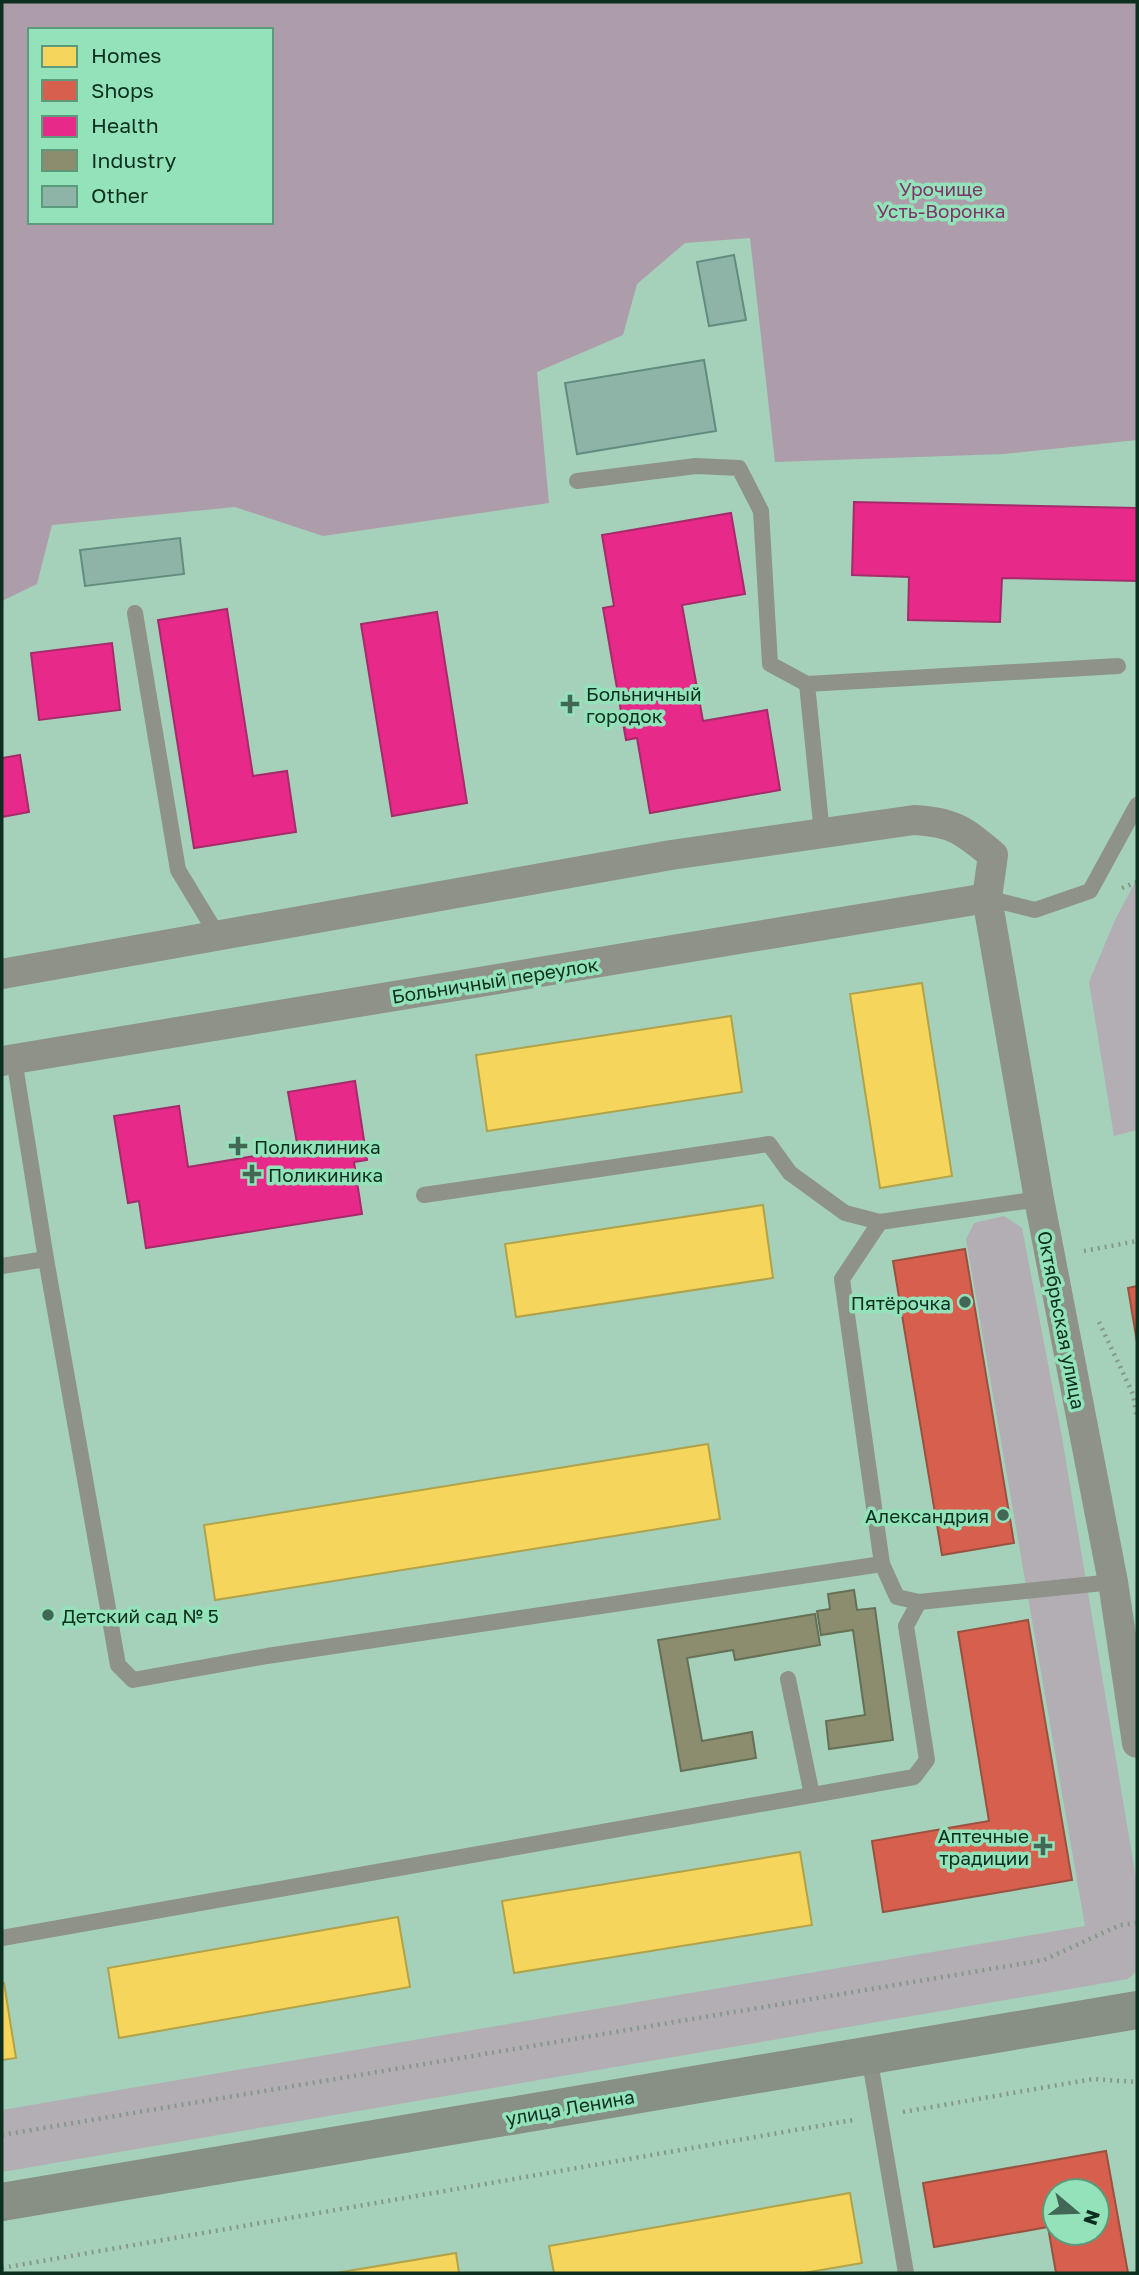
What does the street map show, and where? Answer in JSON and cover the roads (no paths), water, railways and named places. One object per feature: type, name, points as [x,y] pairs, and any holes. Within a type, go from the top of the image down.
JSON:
[{"type":"main road","name":"улица Ленина","points":[[2,2203],[1137,2011]]},
{"type":"street","name":"Октябрьская улица","points":[[822,834],[914,820],[943,821],[968,835],[993,855],[987,898],[1039,1199],[1113,1583],[1137,1743]]},
{"type":"street","points":[[2,974],[658,858],[822,834]]},
{"type":"street","name":"Больничный переулок","points":[[8,1060],[987,898]]},
{"type":"lane","points":[[578,481],[696,466],[739,468],[761,511],[770,664],[807,684],[1118,666]]},
{"type":"lane","points":[[135,613],[178,870],[218,936]]},
{"type":"lane","points":[[807,684],[813,720],[822,834]]},
{"type":"lane","points":[[987,898],[1035,910],[1090,891],[1137,805]]},
{"type":"lane","points":[[8,1060],[47,1259],[118,1665],[133,1679],[281,1654],[882,1564]]},
{"type":"lane","points":[[424,1195],[769,1144],[790,1173],[845,1213],[880,1222],[1039,1199]]},
{"type":"lane","points":[[880,1222],[842,1279],[882,1564],[897,1597],[919,1602],[1113,1583]]},
{"type":"lane","points":[[2,1266],[47,1259]]},
{"type":"lane","points":[[2,1938],[914,1777],[927,1759],[906,1626],[919,1602]]},
{"type":"lane","points":[[788,1679],[812,1795]]},
{"type":"lane","points":[[869,2056],[906,2273]]},
{"type":"place","name":"Больничный городок","points":[[570,704]]},
{"type":"place","name":"Поликлиника","points":[[238,1146]]},
{"type":"place","name":"Поликиника","points":[[252,1174]]},
{"type":"place","name":"Пятёрочка","points":[[965,1302]]},
{"type":"place","name":"Александрия","points":[[1003,1515]]},
{"type":"place","name":"Детский сад № 5","points":[[48,1615]]},
{"type":"place","name":"Аптечные традиции","points":[[1043,1846]]},
{"type":"park label","name":"Урочище Усть-Воронка","points":[[941,199]]}]
